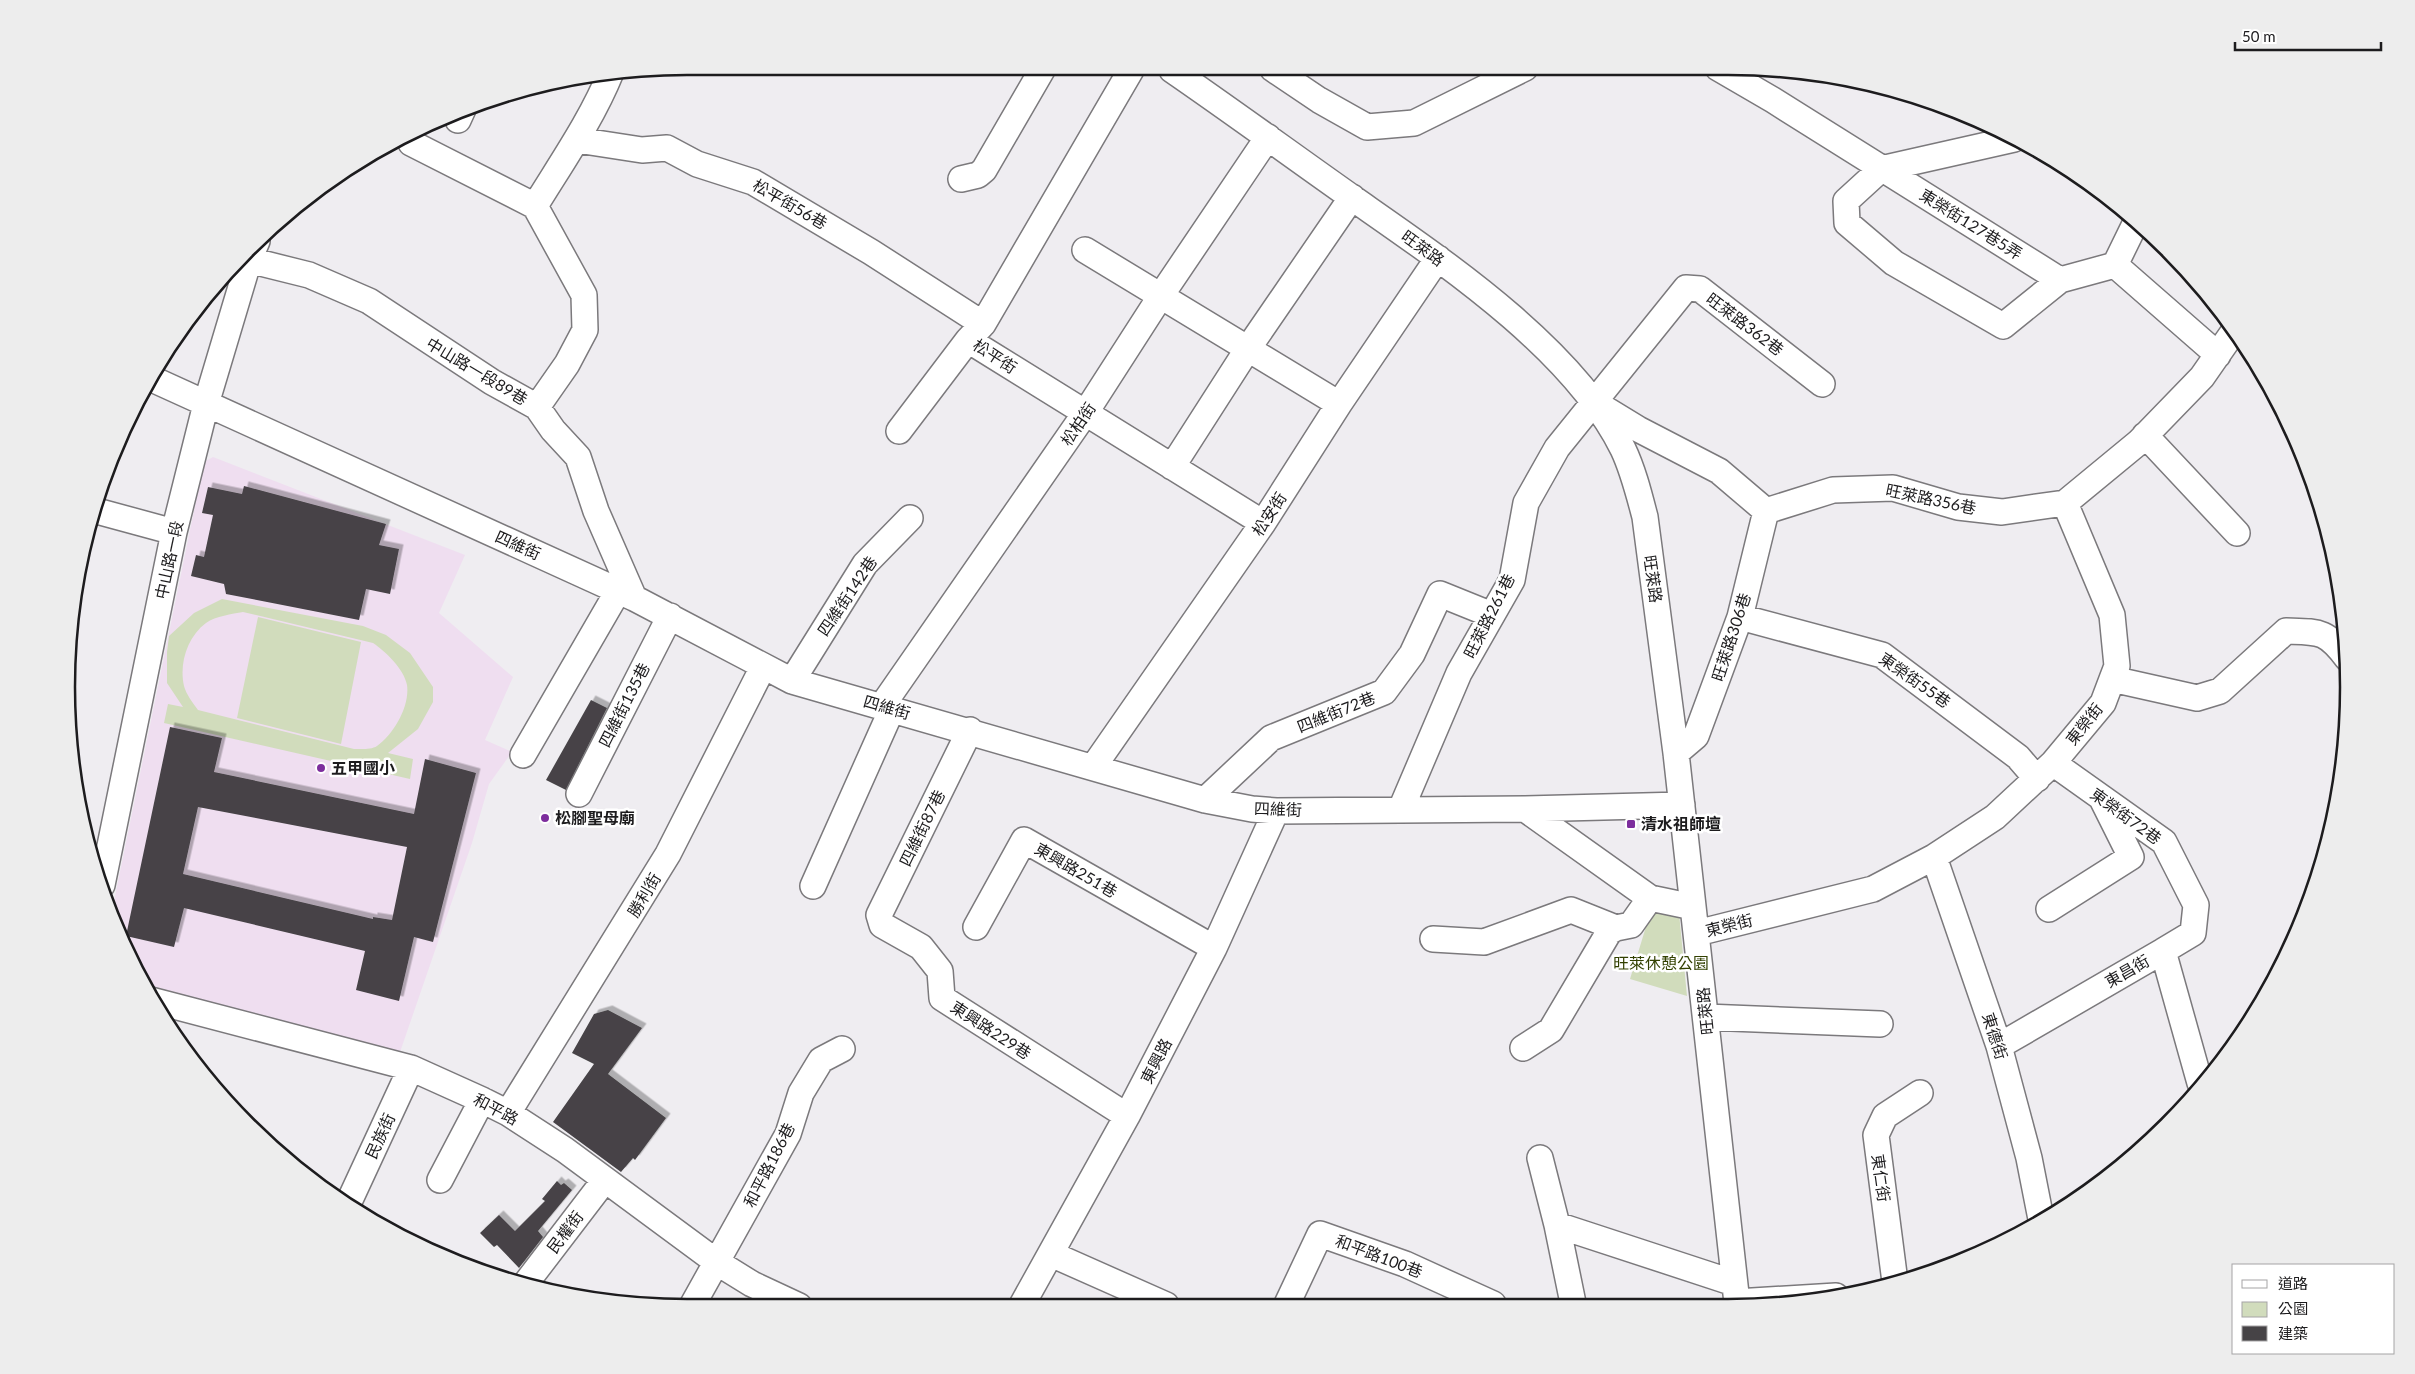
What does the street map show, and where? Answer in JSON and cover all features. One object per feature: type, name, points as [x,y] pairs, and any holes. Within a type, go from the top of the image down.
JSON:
[{"type":"street","points":[[961,179],[978,175],[984,170],[1039,75]]},
{"type":"street","name":"松平街","points":[[1128,75],[976,332],[1086,412],[1263,523]]},
{"type":"street","name":"旺萊路","points":[[1179,75],[1438,258],[1505,312],[1553,356],[1593,401],[1623,449],[1639,491],[1645,517],[1676,753],[1736,1296]]},
{"type":"street","points":[[1282,75],[1319,100],[1367,127],[1414,123],[1511,75]]},
{"type":"street","name":"東榮街127巷5弄","points":[[1730,75],[2060,280]]},
{"type":"street","points":[[535,206],[577,140],[608,80]]},
{"type":"street","name":"松柏街","points":[[813,886],[887,707],[1086,412],[1160,297],[1268,137]]},
{"type":"street","name":"松平街56巷","points":[[577,140],[642,150],[666,148],[697,164],[753,182],[871,252],[976,332]]},
{"type":"street","points":[[2005,141],[1881,169],[1846,201],[1847,223],[1894,263],[2003,326],[2060,280],[2114,265],[2132,227]]},
{"type":"street","points":[[411,143],[535,206],[584,295],[585,330],[567,364],[538,407]]},
{"type":"street","points":[[1172,467],[1247,350],[1352,197]]},
{"type":"street","points":[[1085,250],[1247,350],[1339,404]]},
{"type":"street","name":"中山路一段89巷","points":[[254,254],[369,301],[492,382],[538,407],[553,430],[578,457],[626,594]]},
{"type":"street","name":"松安街","points":[[1094,766],[1263,523],[1339,404],[1438,258]]},
{"type":"street","name":"中山路一段","points":[[104,874],[174,532],[206,404],[246,263]]},
{"type":"street","points":[[2114,265],[2218,355]]},
{"type":"street","name":"旺萊路362巷","points":[[1593,401],[1686,288],[1700,289],[1822,384]]},
{"type":"street","points":[[900,431],[976,332]]},
{"type":"street","points":[[2065,503],[2145,435],[2202,378],[2230,337]]},
{"type":"street","name":"四維街","points":[[157,381],[626,594],[762,667],[792,681],[970,730],[1205,800],[1252,809],[1276,811],[1682,806]]},
{"type":"street","points":[[1593,401],[1638,429],[1719,471],[1766,511]]},
{"type":"street","name":"旺萊路261巷","points":[[1401,809],[1459,673],[1512,580],[1526,503],[1557,448],[1593,401]]},
{"type":"street","points":[[2145,435],[2237,533]]},
{"type":"street","name":"旺萊路356巷","points":[[1766,511],[1833,490],[1893,488],[1958,508],[2002,512],[2065,503]]},
{"type":"street","name":"東榮街","points":[[1697,934],[1873,889],[1934,857],[1996,817],[2045,771],[2103,702],[2117,666],[2112,615],[2065,503]]},
{"type":"street","name":"旺萊路306巷","points":[[1676,753],[1696,736],[1740,617],[1766,511]]},
{"type":"street","points":[[101,512],[174,532]]},
{"type":"street","name":"四維街142巷","points":[[792,681],[865,564],[910,518]]},
{"type":"street","points":[[523,755],[626,594]]},
{"type":"street","name":"四維街72巷","points":[[1205,800],[1271,738],[1384,692],[1412,654],[1440,594],[1492,615]]},
{"type":"street","name":"四維街135巷","points":[[579,794],[670,616]]},
{"type":"street","name":"東榮街55巷","points":[[1740,617],[1882,655],[2018,757],[2045,771]]},
{"type":"street","points":[[2112,679],[2197,698],[2220,691],[2286,631],[2320,632],[2339,648]]},
{"type":"street","name":"勝利街","points":[[508,1113],[663,862],[762,667]]},
{"type":"street","name":"四維街87巷","points":[[882,925],[879,915],[970,730]]},
{"type":"street","name":"東榮街72巷","points":[[2045,771],[2101,797],[2164,842],[2196,905],[2192,933],[2163,951]]},
{"type":"street","points":[[2049,909],[2131,857],[2101,797]]},
{"type":"street","points":[[1525,809],[1650,898],[1693,907]]},
{"type":"street","name":"東興路","points":[[1025,1299],[1127,1116],[1214,948],[1276,811]]},
{"type":"street","name":"東興路251巷","points":[[976,927],[1024,840],[1214,948]]},
{"type":"street","name":"東德街","points":[[1934,857],[1999,1046],[2029,1158],[2040,1213]]},
{"type":"street","points":[[1523,1048],[1551,1030],[1608,932],[1631,925],[1650,898]]},
{"type":"street","points":[[1434,939],[1484,942],[1571,910],[1616,928]]},
{"type":"street","name":"東興路229巷","points":[[882,925],[921,947],[940,971],[942,998],[1127,1116]]},
{"type":"street","name":"東昌街","points":[[1999,1046],[2163,951],[2199,1078]]},
{"type":"street","name":"和平路","points":[[163,1003],[411,1068],[482,1100],[508,1113],[564,1150],[718,1263],[752,1284],[784,1299]]},
{"type":"street","points":[[1706,1017],[1880,1024]]},
{"type":"street","name":"和平路186巷","points":[[696,1299],[718,1263],[788,1134],[801,1093],[821,1060],[842,1049]]},
{"type":"street","name":"民族街","points":[[351,1198],[411,1068]]},
{"type":"street","name":"東仁街","points":[[1894,1276],[1876,1135],[1885,1116],[1920,1093]]},
{"type":"street","points":[[440,1180],[482,1100]]},
{"type":"street","points":[[1540,1158],[1558,1225],[1572,1299]]},
{"type":"street","name":"民權街","points":[[530,1278],[604,1181]]},
{"type":"street","points":[[1558,1225],[1736,1296],[1788,1296]]},
{"type":"street","name":"和平路100巷","points":[[1289,1299],[1320,1234],[1405,1264],[1481,1299]]},
{"type":"street","points":[[1050,1254],[1152,1299]]},
{"type":"shaded area","name":"五甲國小","points":[[213,457],[465,555],[439,613],[513,677],[485,740],[512,752],[489,784],[472,843],[399,1055],[153,986],[138,958],[114,901],[204,462]]},
{"type":"green space","points":[[222,599],[363,626],[386,635],[410,653],[433,687],[433,702],[418,729],[388,753],[413,759],[410,779],[164,723],[168,704],[183,707],[167,683],[169,636],[194,613]],"holes":[[[243,612],[373,643],[398,667],[405,679],[407,693],[406,702],[395,727],[383,741],[372,748],[354,749],[198,710],[184,686],[184,660],[189,643],[206,623],[224,616]]]},
{"type":"green space","points":[[258,617],[361,642],[341,744],[237,718]]},
{"type":"green space","name":"旺萊休憩公園","points":[[1652,907],[1679,913],[1687,996],[1630,979]]},
{"type":"building","points":[[244,486],[386,524],[379,545],[399,549],[390,594],[366,589],[359,620],[226,594],[224,584],[191,576],[196,555],[204,557],[213,515],[202,513],[208,487],[242,494]]},
{"type":"building","points":[[591,700],[607,708],[566,790],[546,780]]},
{"type":"building","points":[[170,727],[222,738],[214,772],[414,814],[425,759],[476,773],[433,942],[414,937],[399,1001],[356,990],[365,951],[184,908],[174,947],[129,937],[127,932]],"holes":[[[198,807],[407,847],[392,920],[373,917],[373,919],[183,874]]]},
{"type":"building","points":[[608,1010],[642,1028],[608,1074],[666,1118],[635,1160],[633,1158],[621,1172],[553,1122],[594,1064],[572,1053],[594,1014]]},
{"type":"building","points":[[557,1181],[561,1185],[564,1183],[572,1190],[538,1231],[543,1237],[519,1268],[497,1245],[494,1247],[480,1233],[499,1215],[515,1231],[545,1201],[542,1199]]},
{"type":"place","name":"五甲國小","points":[[321,768]]},
{"type":"place","name":"松腳聖母廟","points":[[545,818]]},
{"type":"place","name":"清水祖師壇","points":[[1631,824]]}]
